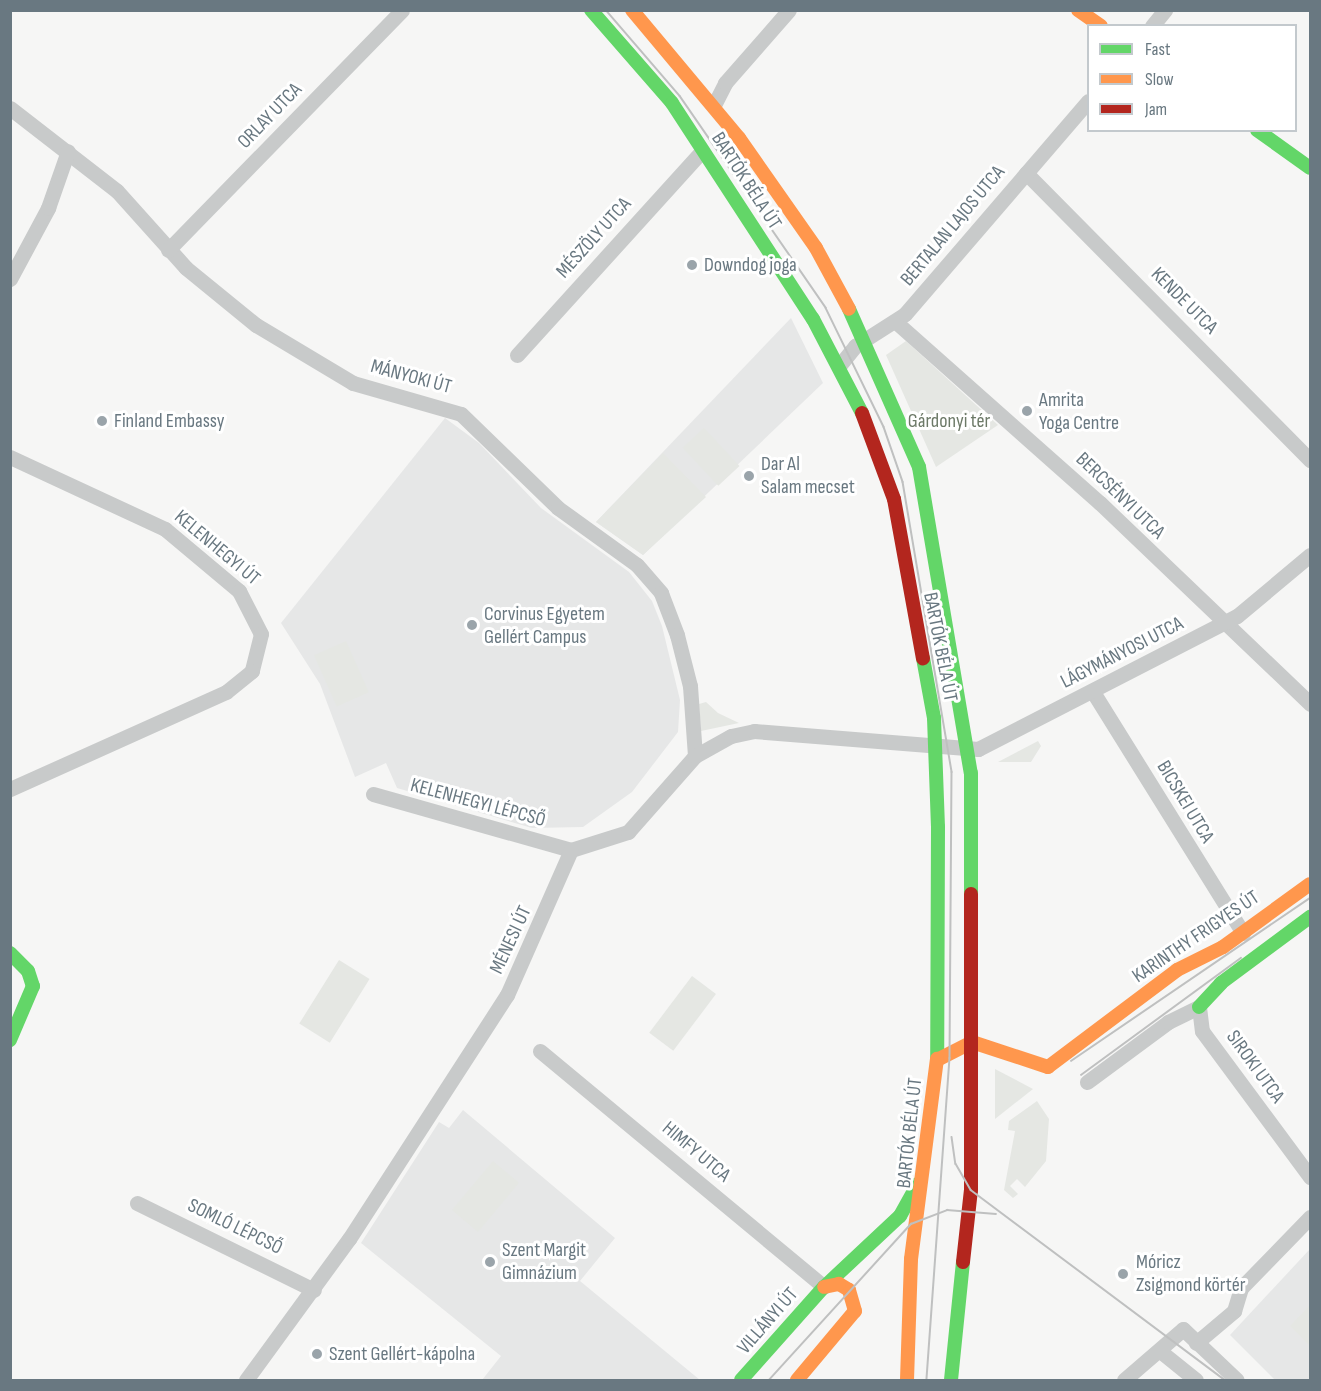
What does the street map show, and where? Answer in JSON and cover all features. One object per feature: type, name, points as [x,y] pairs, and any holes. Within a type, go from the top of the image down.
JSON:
[{"type":"main road","name":"BARTÓK BÉLA ÚT","points":[[591,10],[659,87],[839,366],[865,418],[894,500],[936,748],[937,1060],[927,1161],[911,1260],[907,1380]]},
{"type":"main road","name":"BARTÓK BÉLA ÚT","points":[[632,10],[714,105],[816,248],[865,340],[909,438],[925,493],[969,749],[971,1190],[951,1380]]},
{"type":"main road","points":[[1078,10],[1098,24]]},
{"type":"main road","points":[[1260,132],[1311,168]]},
{"type":"main road","points":[[865,418],[889,451],[902,452],[909,438]]},
{"type":"main road","name":"KARINTHY FRIGYES ÚT","points":[[972,1041],[1048,1067],[1177,970],[1243,933],[1311,884]]},
{"type":"main road","points":[[1199,1007],[1221,983],[1311,917]]},
{"type":"main road","points":[[10,953],[28,971],[33,986],[10,1040]]},
{"type":"main road","points":[[937,1060],[972,1041]]},
{"type":"main road","name":"VILLÁNYI ÚT","points":[[741,1380],[824,1287],[900,1216],[927,1161]]},
{"type":"main road","name":"VILLÁNYI ÚT","points":[[798,1379],[855,1311],[849,1290],[839,1284],[824,1287]]},
{"type":"street","name":"ORLAY UTCA","points":[[168,250],[402,10]]},
{"type":"street","points":[[714,105],[725,83],[789,10]]},
{"type":"street","points":[[1154,24],[1165,10]]},
{"type":"street","name":"BERTALAN LAJOS UTCA","points":[[839,366],[865,340],[897,323],[1087,103]]},
{"type":"street","points":[[10,108],[68,151],[48,208],[10,279]]},
{"type":"street","name":"MÁNYOKI ÚT","points":[[68,151],[117,191],[168,250],[220,297],[305,356],[375,391],[428,401],[461,414],[558,508],[637,565],[661,593],[677,635],[690,686],[695,756]]},
{"type":"street","name":"MÉSZÖLY UTCA","points":[[517,354],[702,152]]},
{"type":"street","name":"KENDE UTCA","points":[[1026,173],[1311,460]]},
{"type":"street","name":"BERCSÉNYI UTCA","points":[[897,323],[966,390],[1008,419],[1092,495],[1311,704]]},
{"type":"street","name":"KELENHEGYI ÚT","points":[[10,457],[165,529],[239,591],[261,634],[252,671],[226,692],[10,789]]},
{"type":"street","name":"LÁGYMÁNYOSI UTCA","points":[[936,748],[969,749],[987,746],[1093,692],[1224,623],[1311,555]]},
{"type":"street","name":"BICSKEI UTCA","points":[[1093,692],[1243,933]]},
{"type":"street","points":[[571,850],[608,842],[634,828],[695,756],[712,743],[754,731],[936,748]]},
{"type":"street","name":"KELENHEGYI LÉPCSŐ","points":[[373,794],[571,850]]},
{"type":"street","name":"MÉNESI ÚT","points":[[246,1380],[314,1290],[507,995],[571,850]]},
{"type":"street","points":[[1087,1082],[1168,1022],[1199,1007]]},
{"type":"street","name":"SIROKI UTCA","points":[[1199,1007],[1202,1030],[1311,1177]]},
{"type":"street","name":"HIMFY UTCA","points":[[540,1051],[824,1287]]},
{"type":"street","name":"SOMLÓ LÉPCSŐ","points":[[137,1203],[314,1290]]},
{"type":"street","points":[[1196,1343],[1228,1317],[1241,1288],[1311,1217]]},
{"type":"street","points":[[1124,1380],[1183,1329],[1237,1380]]},
{"type":"street","points":[[1160,1351],[1196,1380]]},
{"type":"shaded area","points":[[791,318],[823,383],[643,555],[596,522]]},
{"type":"shaded area","name":"Corvinus Egyetem Gellért Campus","points":[[445,418],[479,443],[541,508],[629,572],[652,601],[662,626],[680,700],[678,732],[632,792],[583,827],[532,828],[397,788],[386,763],[355,777],[320,684],[281,623]]},
{"type":"shaded area","name":"Szent Margit Gimnázium","points":[[463,1110],[615,1238],[580,1281],[700,1380],[482,1380],[501,1356],[361,1243],[439,1122],[449,1128]]},
{"type":"shaded area","points":[[1310,1249],[1310,1380],[1275,1380],[1230,1335]]},
{"type":"green space","name":"Gárdonyi tér","points":[[906,341],[998,425],[936,467],[886,355]]},
{"type":"green space","points":[[704,428],[739,466],[718,486],[683,448]]},
{"type":"green space","points":[[663,453],[706,497],[643,555],[596,522]]},
{"type":"green space","points":[[346,641],[369,692],[337,706],[314,655]]},
{"type":"green space","points":[[706,702],[718,713],[739,723],[701,731],[699,704]]},
{"type":"green space","points":[[1038,741],[1041,746],[1031,762],[998,762]]},
{"type":"green space","points":[[339,960],[370,979],[330,1043],[299,1024]]},
{"type":"green space","points":[[692,976],[716,994],[673,1051],[649,1033]]},
{"type":"green space","points":[[995,1069],[1033,1089],[995,1119]]},
{"type":"green space","points":[[1037,1101],[1049,1119],[1046,1161],[1025,1187],[1017,1179],[1010,1186],[1018,1194],[1013,1198],[1004,1190],[1015,1131],[1008,1130],[1009,1121]]},
{"type":"green space","points":[[493,1161],[519,1183],[478,1232],[452,1210]]},
{"type":"green space","points":[[1310,1305],[1310,1346],[1290,1326]]},
{"type":"tram line","points":[[606,10],[680,96],[826,308],[884,427],[903,482],[952,772],[950,1058],[927,1380]]},
{"type":"tram line","points":[[1071,1061],[1310,898]]},
{"type":"tram line","points":[[1081,1075],[1241,958]]},
{"type":"tram line","points":[[952,1137],[956,1164],[971,1190],[1225,1380]]},
{"type":"tram line","points":[[769,1380],[911,1224],[947,1210],[996,1214]]},
{"type":"traffic: fast","points":[[591,10],[672,103],[813,319],[862,413]]},
{"type":"traffic: fast","points":[[1260,132],[1310,168]]},
{"type":"traffic: fast","points":[[849,309],[919,467],[971,773],[971,894]]},
{"type":"traffic: fast","points":[[923,658],[934,718],[938,827],[937,1059]]},
{"type":"traffic: fast","points":[[1199,1007],[1221,983],[1310,917]]},
{"type":"traffic: fast","points":[[10,953],[28,971],[33,986],[10,1040]]},
{"type":"traffic: fast","points":[[741,1380],[824,1287],[900,1216],[918,1184]]},
{"type":"traffic: fast","points":[[951,1380],[963,1262]]},
{"type":"traffic: slow","points":[[632,10],[739,138],[816,248],[849,309]]},
{"type":"traffic: slow","points":[[1078,10],[1098,24]]},
{"type":"traffic: slow","points":[[937,1060],[972,1042],[1048,1067],[1177,970],[1223,947],[1310,884]]},
{"type":"traffic: slow","points":[[907,1380],[911,1259],[937,1059]]},
{"type":"traffic: slow","points":[[797,1380],[855,1311],[849,1290],[839,1284],[824,1287]]},
{"type":"traffic: jam","points":[[862,413],[894,499],[923,658]]},
{"type":"traffic: jam","points":[[963,1262],[971,1190],[971,894]]},
{"type":"place","name":"Downdog joga","points":[[692,265]]},
{"type":"place","name":"Amrita Yoga Centre","points":[[1027,411]]},
{"type":"place","name":"Finland Embassy","points":[[102,421]]},
{"type":"place","name":"Dar Al Salam mecset","points":[[749,476]]},
{"type":"place","name":"Corvinus Egyetem Gellért Campus","points":[[472,625]]},
{"type":"place","name":"Szent Margit Gimnázium","points":[[490,1262]]},
{"type":"place","name":"Móricz Zsigmond körtér","points":[[1123,1274]]},
{"type":"place","name":"Szent Gellért-kápolna","points":[[317,1354]]}]
